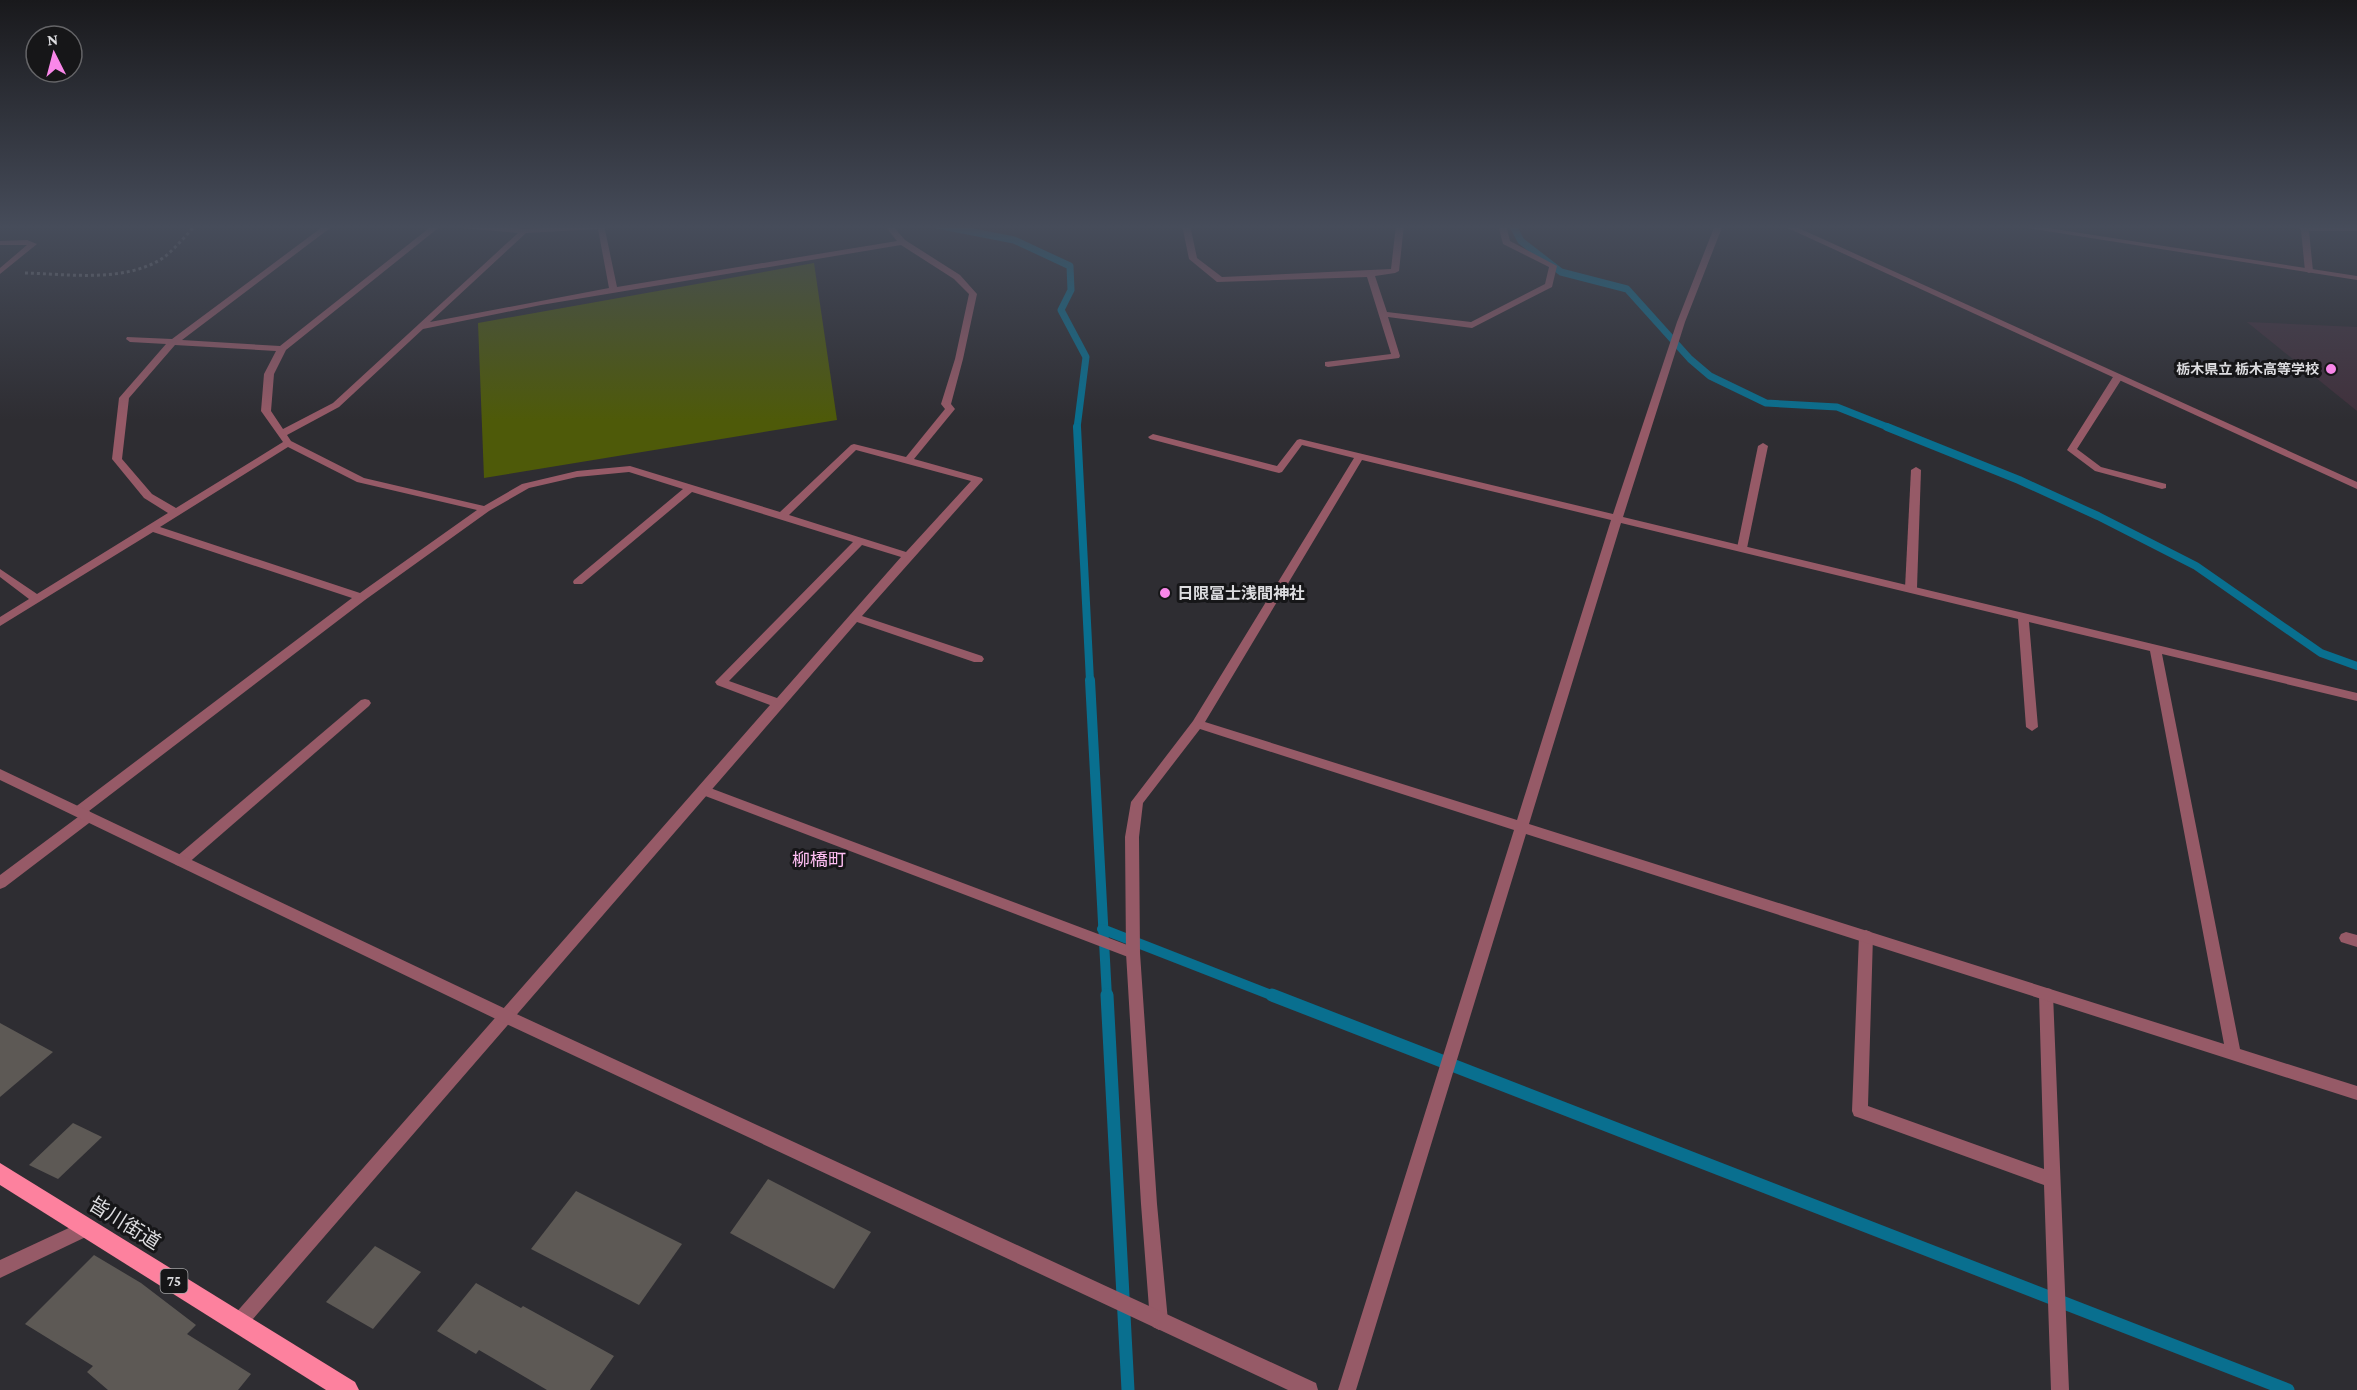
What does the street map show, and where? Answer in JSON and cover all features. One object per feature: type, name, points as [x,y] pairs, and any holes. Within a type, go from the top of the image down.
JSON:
[{"type":"main road","name":"皆川街道","points":[[0,1173],[347,1390]]},
{"type":"street","points":[[176,513],[147,496],[117,459],[124,398],[172,343],[243,290]]},
{"type":"street","points":[[356,290],[282,349],[269,374],[266,411],[285,439],[361,480],[485,509]]},
{"type":"street","points":[[0,622],[176,513],[336,405],[461,290]]},
{"type":"street","points":[[421,327],[608,290]]},
{"type":"street","points":[[908,460],[950,409],[946,404],[959,359],[973,294],[969,290]]},
{"type":"street","points":[[1328,364],[1396,356],[1375,290]]},
{"type":"street","points":[[1383,314],[1472,325],[1540,290]]},
{"type":"street","points":[[1347,1390],[1617,518],[1694,290]]},
{"type":"street","points":[[1927,290],[2357,486]]},
{"type":"street","points":[[130,339],[282,349]]},
{"type":"street","points":[[2118,377],[2072,450],[2098,469],[2162,486]]},
{"type":"street","points":[[1154,437],[1279,470],[1300,442],[2357,697]]},
{"type":"street","points":[[1742,548],[1763,446]]},
{"type":"street","points":[[240,1322],[505,1016],[705,791],[854,617],[978,480],[854,447],[782,516]]},
{"type":"street","points":[[1153,1318],[1149,1204],[1133,952],[1132,837],[1137,802],[1197,724],[1360,456]]},
{"type":"street","points":[[0,883],[83,814],[361,597],[485,509],[526,486],[577,474],[630,469],[908,556]]},
{"type":"street","points":[[1911,588],[1916,470]]},
{"type":"street","points":[[578,582],[690,488]]},
{"type":"street","points":[[152,528],[361,597]]},
{"type":"street","points":[[779,704],[721,682],[860,540]]},
{"type":"street","points":[[0,572],[37,599]]},
{"type":"street","points":[[2023,615],[2032,727]]},
{"type":"street","points":[[854,617],[978,660]]},
{"type":"street","points":[[2155,647],[2233,1053]]},
{"type":"street","points":[[181,861],[365,703]]},
{"type":"street","points":[[1197,724],[2357,1093]]},
{"type":"street","points":[[0,774],[505,1016],[1309,1390]]},
{"type":"street","points":[[705,791],[1133,952]]},
{"type":"street","points":[[1866,936],[1860,1111],[2053,1180]]},
{"type":"street","points":[[2046,994],[2060,1390]]},
{"type":"street","points":[[0,1269],[86,1228]]},
{"type":"shaded area","name":"栃木県立 栃木高等学校","points":[[2247,322],[2357,327],[2357,411]]},
{"type":"green space","points":[[664,290],[818,290],[837,420],[484,478],[478,323]]},
{"type":"building","points":[[0,1023],[53,1052],[0,1097]]},
{"type":"building","points":[[73,1123],[102,1137],[58,1179],[29,1165]]},
{"type":"building","points":[[768,1179],[871,1232],[834,1289],[730,1233]]},
{"type":"building","points":[[576,1191],[682,1244],[639,1305],[531,1249]]},
{"type":"building","points":[[375,1246],[421,1272],[373,1329],[326,1302]]},
{"type":"building","points":[[94,1255],[141,1283],[196,1325],[187,1334],[251,1374],[238,1390],[108,1390],[87,1372],[93,1366],[25,1324]]},
{"type":"building","points":[[476,1283],[614,1356],[590,1390],[547,1390],[479,1350],[476,1354],[437,1331]]},
{"type":"waterway","points":[[1071,290],[1061,310],[1086,357],[1077,428]]},
{"type":"waterway","points":[[1628,290],[1690,359],[1710,376],[1766,403],[1837,407],[1890,428]]},
{"type":"waterway","points":[[1887,427],[2019,480],[2098,516],[2196,566],[2321,653],[2357,666]]},
{"type":"waterway","points":[[1077,428],[1090,681]]},
{"type":"waterway","points":[[1090,680],[1103,930]]},
{"type":"waterway","points":[[1103,930],[1276,997]]},
{"type":"waterway","points":[[1103,930],[1107,997]]},
{"type":"waterway","points":[[1107,995],[1128,1390]]},
{"type":"waterway","points":[[1272,995],[2288,1390]]},
{"type":"place","name":"栃木県立 栃木高等学校","points":[[2331,369]]},
{"type":"place","name":"日限冨士浅間神社","points":[[1165,593]]},
{"type":"district","name":"柳橋町","points":[[819,860]]}]
